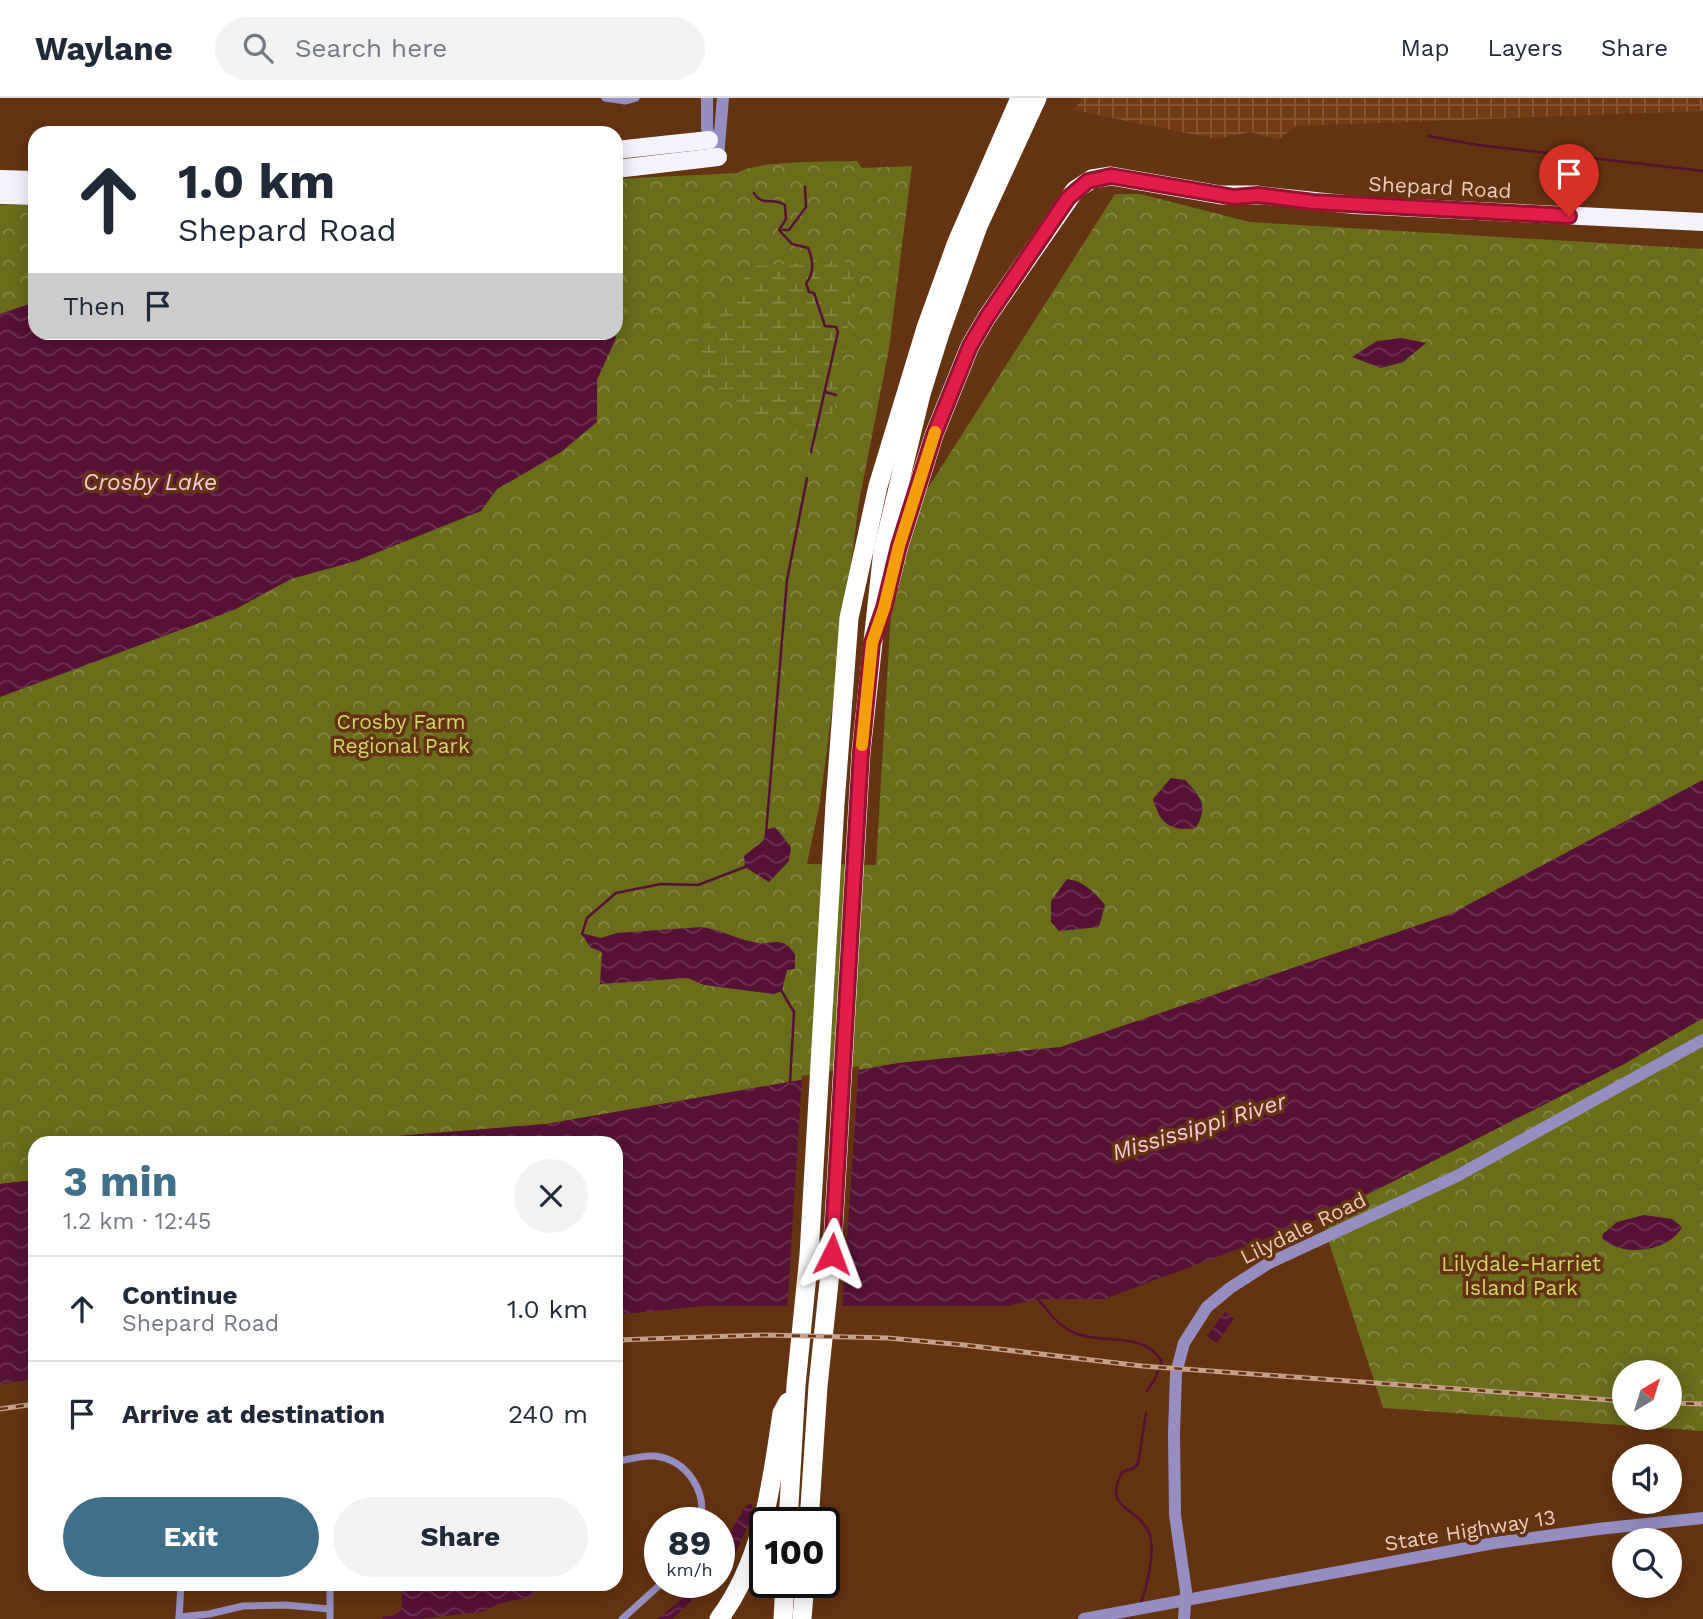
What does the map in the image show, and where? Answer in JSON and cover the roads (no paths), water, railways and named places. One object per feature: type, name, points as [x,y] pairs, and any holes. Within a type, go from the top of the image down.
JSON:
[{"type":"highway","points":[[1016,124],[1020,98]]},
{"type":"highway","points":[[789,1507],[796,1385],[809,1255],[849,618],[869,524],[891,440],[926,328],[957,242],[1016,124],[1037,98]]},
{"type":"highway","points":[[623,149],[709,140]]},
{"type":"highway","points":[[623,168],[718,158]]},
{"type":"highway","points":[[810,1507],[832,1254],[857,832],[872,643],[883,550],[922,394],[999,160]]},
{"type":"highway","points":[[872,643],[934,435],[970,346],[1068,198],[1088,181],[1111,176],[1221,195],[1258,195]]},
{"type":"highway","points":[[0,179],[28,180]]},
{"type":"highway","points":[[0,195],[28,196]]},
{"type":"highway","name":"Shepard Road","points":[[1258,195],[1353,205],[1703,222]]},
{"type":"highway","points":[[719,1619],[739,1590],[757,1546],[768,1501],[782,1413],[796,1385]]},
{"type":"highway","points":[[818,1394],[823,1448],[820,1507]]},
{"type":"highway","points":[[782,1619],[784,1598]]},
{"type":"highway","points":[[802,1619],[804,1598]]},
{"type":"highway","points":[[813,1619],[815,1598]]},
{"type":"street","points":[[606,98],[625,101],[636,98]]},
{"type":"street","points":[[707,98],[709,140],[718,158]]},
{"type":"street","points":[[718,158],[723,98]]},
{"type":"street","name":"Lilydale Road","points":[[1184,1619],[1186,1591],[1176,1522],[1174,1433],[1177,1373],[1184,1343],[1208,1307],[1230,1288],[1269,1263],[1457,1175],[1703,1040]]},
{"type":"street","points":[[623,1461],[654,1456],[681,1466],[699,1489],[702,1507]]},
{"type":"street","name":"State Highway 13","points":[[1084,1619],[1494,1543],[1703,1518]]},
{"type":"street","points":[[181,1591],[179,1618],[243,1606],[285,1605],[330,1609]]},
{"type":"street","points":[[330,1591],[330,1619]]},
{"type":"street","points":[[622,1619],[645,1598]]},
{"type":"water","name":"Crosby Lake","points":[[28,304],[28,340],[615,340],[597,380],[597,422],[561,452],[497,489],[481,511],[356,561],[291,579],[234,610],[0,697],[0,314]]},
{"type":"water","points":[[1401,338],[1426,343],[1403,362],[1381,368],[1352,357],[1377,341]]},
{"type":"water","points":[[1171,778],[1185,780],[1199,797],[1202,814],[1196,828],[1172,827],[1159,814],[1153,799]]},
{"type":"water","name":"Mississippi River","points":[[1703,780],[1703,1018],[1624,1064],[1321,1218],[1104,1299],[1037,1299],[1008,1306],[704,1306],[623,1314],[623,1136],[398,1136],[546,1124],[899,1063],[1061,1047],[1451,914]]},
{"type":"water","points":[[775,827],[791,847],[789,861],[769,882],[745,867],[744,856],[763,841],[766,830]]},
{"type":"water","points":[[1067,879],[1084,885],[1105,905],[1099,927],[1059,931],[1051,922],[1051,901]]},
{"type":"water","points":[[702,927],[751,942],[780,942],[788,946],[795,954],[795,969],[787,970],[782,991],[774,994],[704,985],[688,978],[600,984],[602,952],[590,947],[581,933],[601,938],[617,933]]},
{"type":"water","points":[[28,1181],[28,1380],[0,1384],[0,1184]]},
{"type":"water","points":[[1644,1215],[1672,1219],[1682,1227],[1667,1242],[1644,1249],[1621,1248],[1602,1238],[1617,1222]]},
{"type":"water","points":[[1225,1312],[1234,1319],[1217,1343],[1207,1336]]},
{"type":"water","points":[[751,1503],[752,1507],[749,1507],[749,1523],[735,1555],[735,1524],[745,1507]]},
{"type":"water","points":[[402,1591],[537,1591],[530,1597],[500,1603],[482,1612],[416,1619],[382,1617],[395,1615],[402,1610]]},
{"type":"water","points":[[683,1598],[694,1598],[673,1619],[657,1619]]},
{"type":"waterway","points":[[1428,136],[1478,145],[1703,171]]},
{"type":"waterway","points":[[782,230],[789,230],[806,207],[805,187]]},
{"type":"waterway","points":[[754,193],[761,200],[785,205],[786,219],[779,230],[792,244],[808,248],[812,266],[806,283],[809,292],[814,293],[825,326],[836,327],[838,332],[811,452]]},
{"type":"waterway","points":[[825,392],[836,395]]},
{"type":"waterway","points":[[766,833],[787,580],[807,478]]},
{"type":"waterway","points":[[582,934],[587,918],[616,893],[661,884],[698,885],[745,867]]},
{"type":"waterway","points":[[781,990],[794,1012],[790,1082]]},
{"type":"waterway","points":[[1037,1298],[1055,1319],[1071,1332],[1088,1337],[1135,1342],[1154,1352],[1162,1361],[1147,1391]]},
{"type":"waterway","points":[[1141,1603],[1150,1568],[1151,1540],[1144,1524],[1123,1507],[1116,1494],[1122,1472],[1138,1464],[1146,1413]]},
{"type":"railway","points":[[623,1340],[766,1335],[888,1338],[1142,1366],[1612,1400]]},
{"type":"railway","points":[[1682,1403],[1703,1404]]},
{"type":"railway","points":[[0,1409],[28,1405]]},
{"type":"park label","name":"Crosby Farm Regional Park","points":[[401,733]]},
{"type":"park label","name":"Lilydale-Harriet Island Park","points":[[1521,1275]]}]
